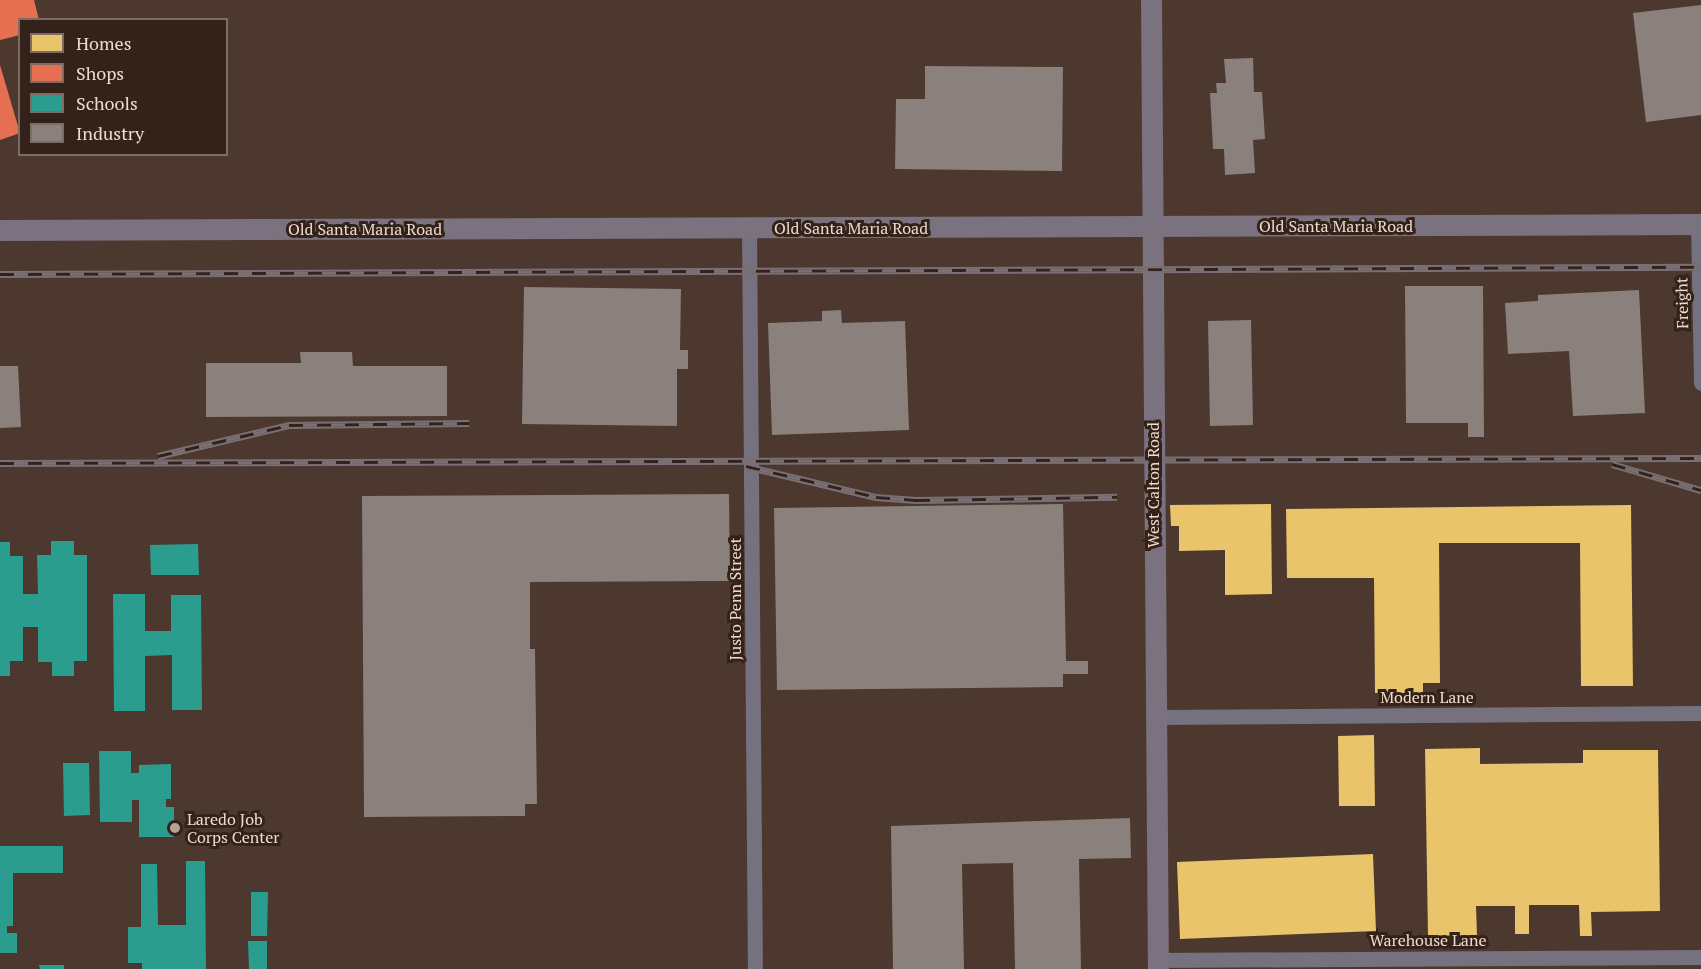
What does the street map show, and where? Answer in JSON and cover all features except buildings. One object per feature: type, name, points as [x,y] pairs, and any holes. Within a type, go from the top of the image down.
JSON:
[{"type":"main road","name":"West Calton Road","points":[[1152,0],[1151,227],[1157,964]]},
{"type":"main road","name":"Old Santa Maria Road","points":[[0,230],[1700,224]]},
{"type":"street","name":"Freight","points":[[1700,224],[1701,382]]},
{"type":"street","name":"Justo Penn Street","points":[[749,228],[755,969]]},
{"type":"street","name":"Modern Lane","points":[[1154,717],[1701,713]]},
{"type":"street","name":"Warehouse Lane","points":[[1157,964],[1701,957]]},
{"type":"railway","points":[[0,274],[1701,267]]},
{"type":"railway","points":[[158,456],[289,425],[469,423]]},
{"type":"railway","points":[[0,463],[1701,458]]},
{"type":"railway","points":[[1612,464],[1701,490]]},
{"type":"railway","points":[[746,466],[876,497],[916,500],[1117,497]]},
{"type":"place","name":"Laredo Job Corps Center","points":[[175,828]]}]
